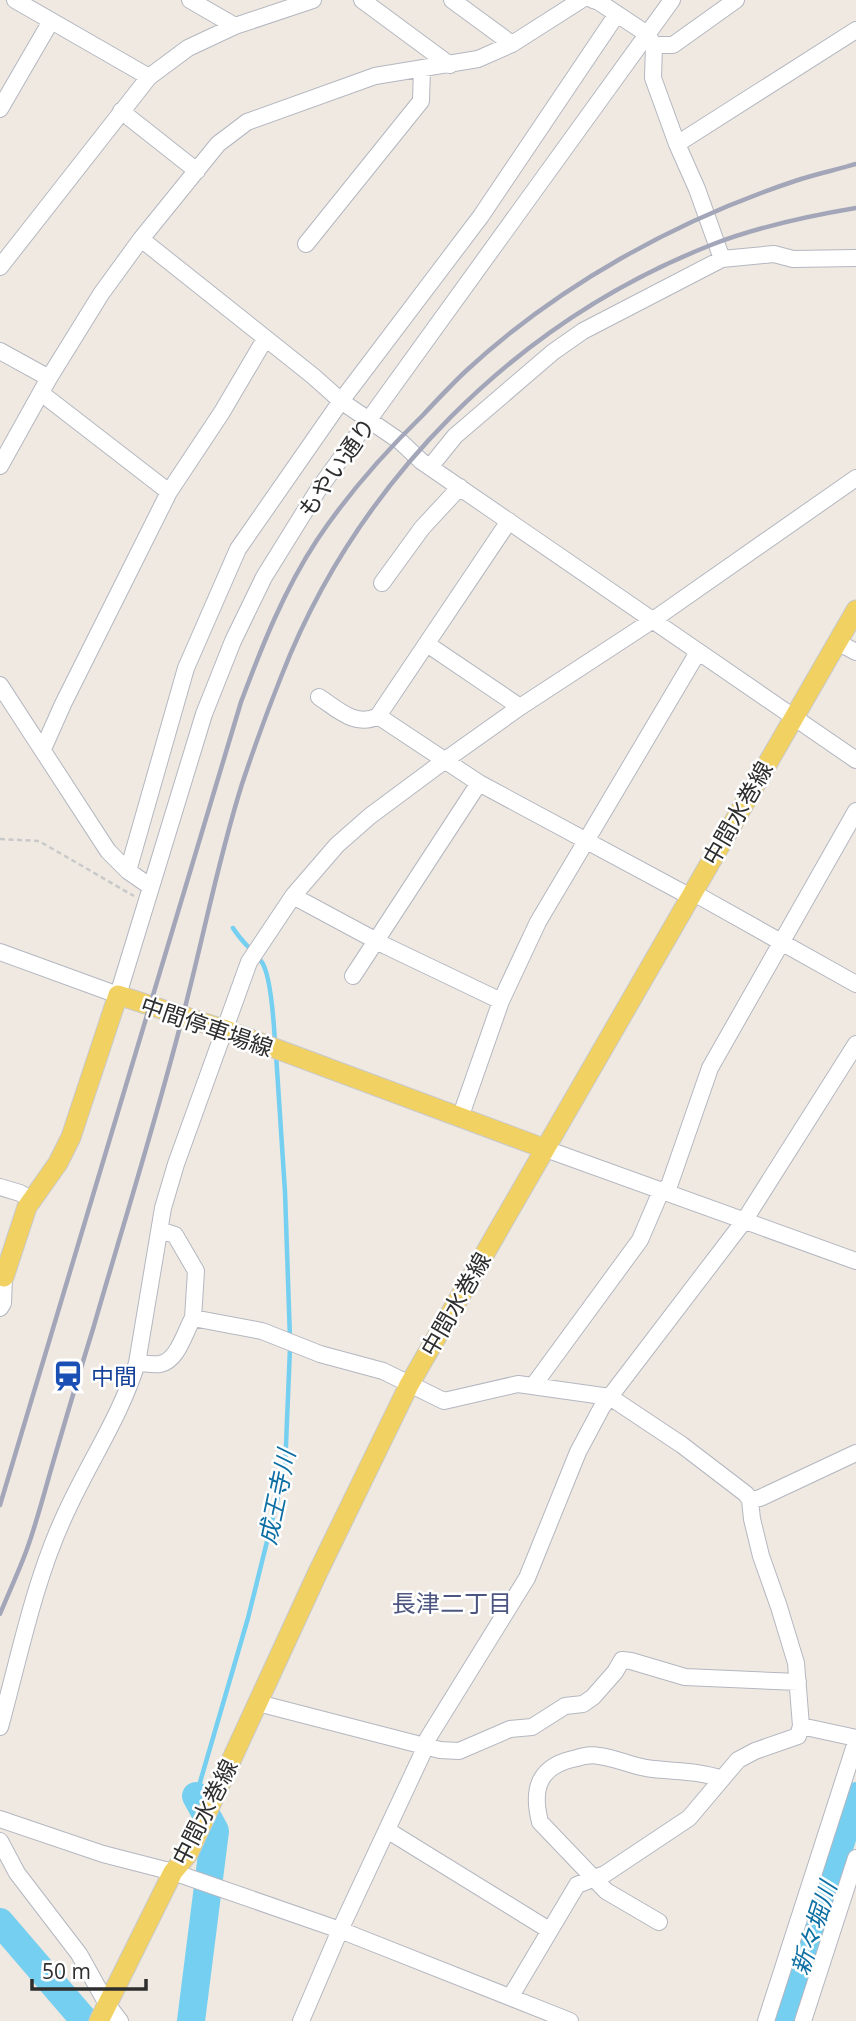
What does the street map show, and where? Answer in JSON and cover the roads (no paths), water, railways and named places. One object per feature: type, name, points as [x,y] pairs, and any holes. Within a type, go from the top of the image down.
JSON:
[{"type":"main road","name":"中間水巻線","points":[[106,2016],[173,1872],[188,1854],[408,1385],[856,611]]},
{"type":"main road","name":"中間停車場線","points":[[2,1276],[27,1208],[58,1163],[71,1137],[118,995],[223,1029],[543,1148]]},
{"type":"street","points":[[15,0],[149,77]]},
{"type":"street","points":[[190,0],[235,26]]},
{"type":"street","points":[[3,256],[149,77],[188,48],[235,26],[313,0]]},
{"type":"street","points":[[362,0],[450,65]]},
{"type":"street","points":[[452,0],[512,44]]},
{"type":"street","points":[[0,466],[49,378],[101,294],[141,239],[218,144],[247,122],[375,76],[478,59],[512,44],[581,0]]},
{"type":"street","points":[[593,0],[617,13],[650,40],[673,45],[736,0]]},
{"type":"street","name":"もやい通り","points":[[118,995],[204,714],[233,641],[288,534],[503,233],[650,40],[672,0]]},
{"type":"street","points":[[128,871],[186,668],[227,570],[255,522],[341,401],[481,216],[617,13]]},
{"type":"street","points":[[0,109],[51,21]]},
{"type":"street","points":[[677,144],[856,30]]},
{"type":"street","points":[[650,40],[653,78],[722,259]]},
{"type":"street","points":[[306,244],[421,101],[422,68]]},
{"type":"street","points":[[121,111],[197,171]]},
{"type":"street","points":[[481,216],[503,233]]},
{"type":"street","points":[[141,239],[341,401],[369,419],[430,467],[856,760]]},
{"type":"street","points":[[430,467],[455,436],[553,352],[583,331],[722,259],[774,254],[793,259],[856,258]]},
{"type":"street","points":[[43,749],[169,492],[222,412],[265,339]]},
{"type":"street","points":[[0,351],[49,378]]},
{"type":"street","points":[[41,393],[169,492]]},
{"type":"street","points":[[0,1727],[43,1574],[64,1517],[122,1402],[137,1363],[160,1230],[176,1164],[223,1029],[249,962],[293,896],[337,845],[370,816],[444,761],[520,707],[653,620],[856,478]]},
{"type":"street","points":[[382,583],[422,528],[460,487]]},
{"type":"street","points":[[319,697],[357,721],[367,721],[378,716],[509,521]]},
{"type":"street","points":[[838,642],[856,652]]},
{"type":"street","points":[[427,644],[520,707]]},
{"type":"street","points":[[460,1118],[501,1001],[538,922],[698,652]]},
{"type":"street","points":[[0,685],[108,851],[148,895]]},
{"type":"street","points":[[378,716],[479,783],[689,896],[699,896],[856,984]]},
{"type":"street","points":[[353,976],[479,783]]},
{"type":"street","points":[[533,1386],[640,1240],[661,1191],[669,1186],[710,1068],[856,811]]},
{"type":"street","points":[[293,896],[501,1001]]},
{"type":"street","points":[[0,952],[118,995]]},
{"type":"street","points":[[301,2021],[428,1738],[527,1578],[578,1451],[602,1407],[744,1221],[856,1044]]},
{"type":"street","points":[[543,1148],[856,1261]]},
{"type":"street","points":[[0,1187],[32,1200]]},
{"type":"street","points":[[137,1363],[167,1362],[174,1355],[192,1318],[196,1270],[175,1236],[160,1230]]},
{"type":"street","points":[[0,1308],[3,1303],[2,1276]]},
{"type":"street","points":[[192,1318],[262,1331],[320,1354],[383,1371],[444,1401],[518,1384],[610,1397],[682,1445],[746,1494],[750,1500],[761,1556],[791,1643],[798,1682],[798,1736],[738,1760],[690,1818],[595,1879],[578,1885],[511,1996]]},
{"type":"street","points":[[750,1500],[760,1498],[856,1453]]},
{"type":"street","points":[[258,1703],[440,1750],[459,1751],[510,1729],[532,1727],[565,1706],[583,1704],[593,1697],[622,1660],[685,1677],[798,1682]]},
{"type":"street","points":[[766,2021],[856,1740],[800,1726]]},
{"type":"street","points":[[659,1922],[606,1891],[540,1822],[536,1808],[539,1781],[546,1771],[568,1759],[591,1755],[645,1768],[708,1774],[722,1779]]},
{"type":"street","points":[[0,1819],[103,1854],[173,1872],[340,1930],[570,2021]]},
{"type":"street","points":[[387,1830],[549,1930]]},
{"type":"street","points":[[0,1841],[17,1873],[79,1954],[106,2016]]},
{"type":"street","points":[[803,2021],[856,1858]]},
{"type":"waterway","name":"成王寺川","points":[[233,928],[264,967],[271,1000],[275,1042]]},
{"type":"waterway","name":"成王寺川","points":[[276,1054],[285,1192],[290,1339]]},
{"type":"waterway","name":"成王寺川","points":[[196,1796],[248,1618],[285,1469],[290,1348]]},
{"type":"waterway","name":"成王寺川","points":[[191,2021],[215,1831],[196,1796]]},
{"type":"waterway","name":"新々堀川","points":[[782,2021],[856,1796]]},
{"type":"waterway","points":[[0,1922],[85,2021]]},
{"type":"railway","points":[[0,1505],[241,702],[284,598],[317,540],[394,444],[467,370],[540,310],[621,258],[707,215],[795,181],[856,164]]},
{"type":"railway","points":[[0,1614],[33,1530],[151,1134],[225,841],[242,784],[281,677],[313,605],[353,538],[399,474],[451,416],[509,364],[572,317],[640,278],[711,245],[783,223],[856,208]]},
{"type":"place","name":"中間","points":[[68,1376]]},
{"type":"district","name":"長津二丁目","points":[[452,1602]]}]
